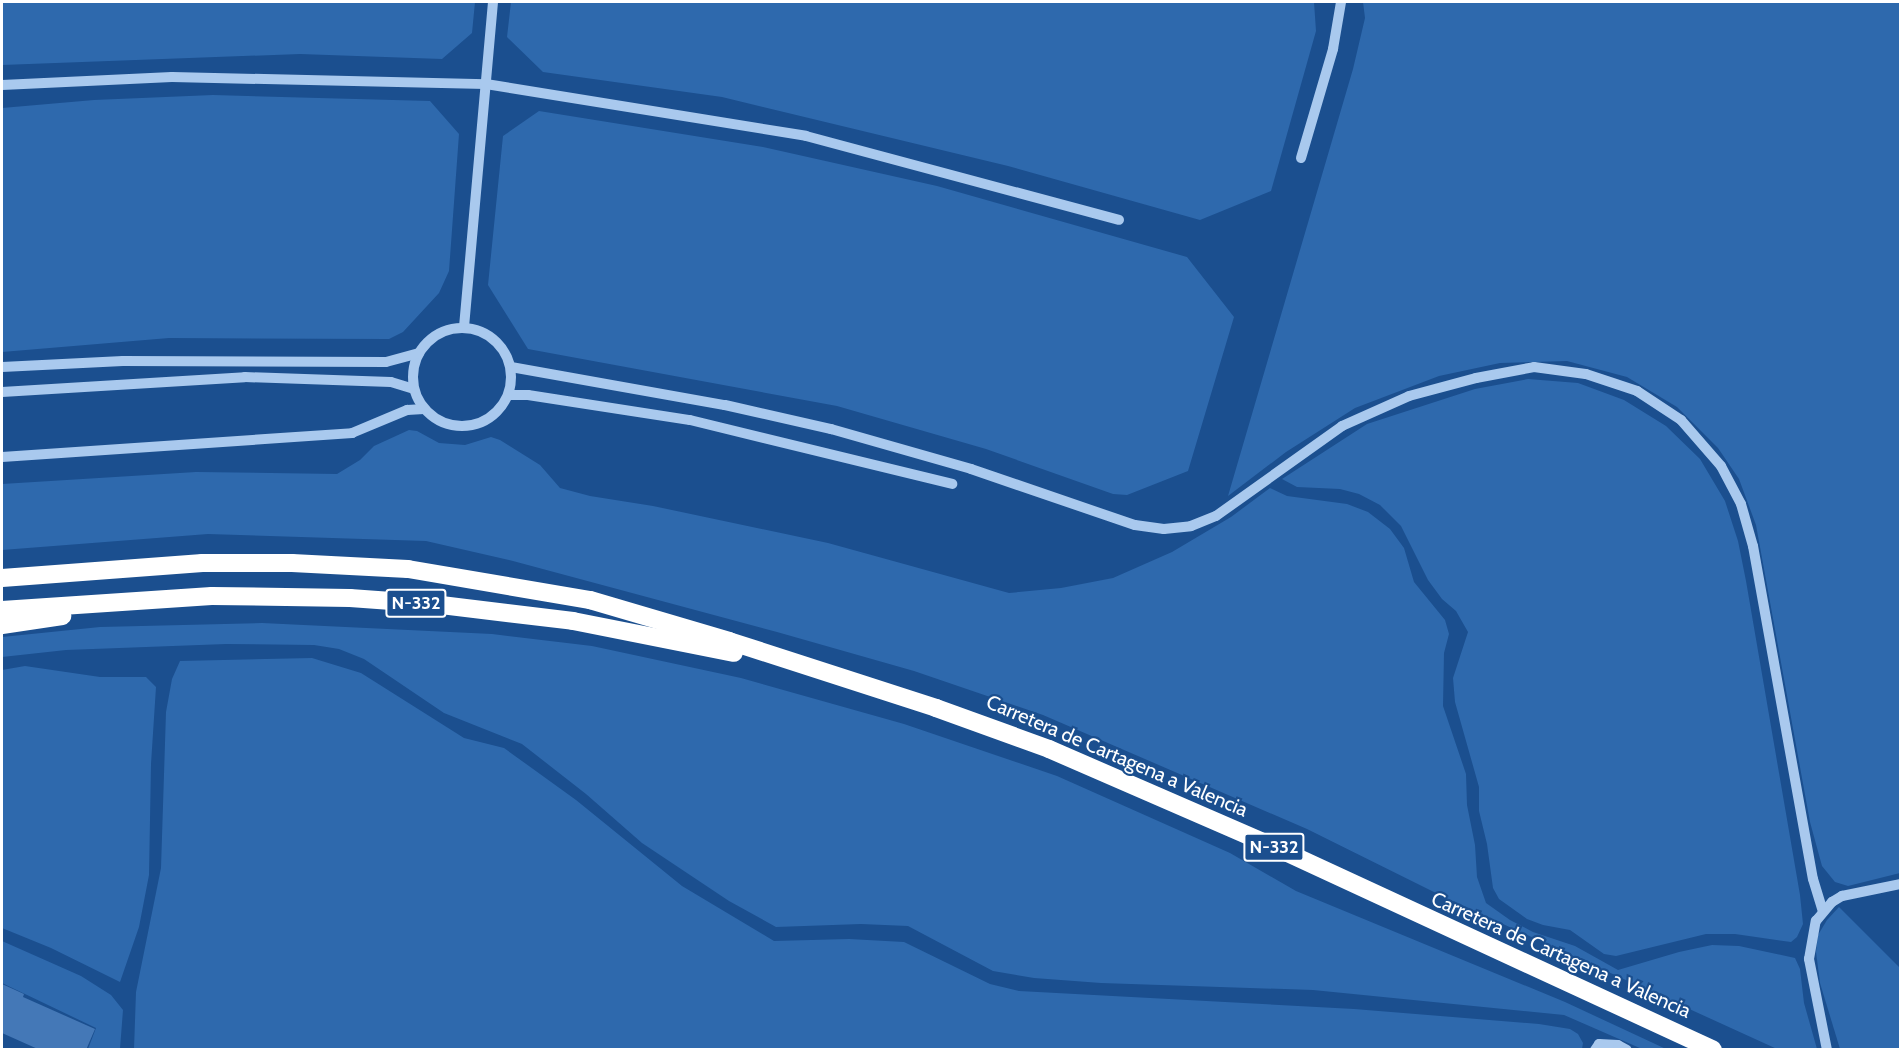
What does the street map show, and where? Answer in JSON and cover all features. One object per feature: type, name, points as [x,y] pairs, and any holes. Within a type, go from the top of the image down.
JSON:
[{"type":"highway","name":"Carretera de Cartagena a Valencia","points":[[2,578],[202,563],[292,563],[408,569],[590,600],[824,672],[995,728],[1049,749],[1268,844],[1713,1050]]},
{"type":"highway","name":"Carretera de Cartagena a Valencia","points":[[2,609],[212,596],[288,596],[433,604],[573,621],[824,672]]},
{"type":"highway","points":[[2,624],[138,601]]},
{"type":"lane","points":[[464,327],[493,2]]},
{"type":"lane","points":[[1301,158],[1333,49],[1341,2]]},
{"type":"lane","points":[[2,85],[171,76],[486,84],[806,136],[1119,220]]},
{"type":"lane","points":[[464,327],[480,331],[494,339],[505,352],[511,367],[509,395],[495,415],[482,423],[466,427],[451,426],[436,420],[424,410],[414,389],[414,364],[419,353],[438,334],[464,327]]},
{"type":"lane","points":[[2,367],[123,361],[386,362],[419,353]]},
{"type":"lane","points":[[511,367],[725,405],[831,429],[971,469],[1135,525],[1164,529],[1191,526],[1216,516],[1342,426],[1409,396],[1476,378],[1534,367],[1586,374],[1637,391],[1681,420],[1721,466],[1741,504],[1753,546],[1814,879],[1823,911]]},
{"type":"lane","points":[[2,392],[245,377],[391,382],[414,389]]},
{"type":"lane","points":[[509,395],[528,395],[690,420],[952,484]]},
{"type":"lane","points":[[2,457],[352,433],[407,410],[424,410]]},
{"type":"lane","points":[[1827,1050],[1809,959],[1813,928],[1823,911],[1842,896],[1900,884]]},
{"type":"lane","points":[[1594,1050],[1599,1044],[1627,1050]]},
{"type":"shaded area","points":[[2,2],[475,2],[472,33],[442,59],[300,54],[2,65]]},
{"type":"shaded area","points":[[511,2],[1314,2],[1316,31],[1271,191],[1200,220],[1008,166],[722,97],[543,72],[507,37]]},
{"type":"shaded area","points":[[1363,2],[1900,2],[1900,873],[1848,886],[1835,882],[1822,866],[1810,822],[1756,525],[1739,479],[1718,448],[1677,407],[1627,377],[1567,361],[1500,363],[1439,376],[1355,408],[1286,452],[1228,496],[1353,69],[1365,18]]},
{"type":"shaded area","points":[[213,95],[430,101],[459,134],[449,271],[439,293],[403,332],[389,339],[169,338],[2,352],[2,108],[94,100]]},
{"type":"shaded area","points":[[539,111],[763,147],[937,186],[1187,257],[1234,317],[1188,471],[1127,495],[1113,494],[986,449],[837,406],[528,349],[488,285],[503,136]]},
{"type":"shaded area","points":[[1528,379],[1578,383],[1624,400],[1666,426],[1700,459],[1725,501],[1738,541],[1746,581],[1800,895],[1803,924],[1797,937],[1791,942],[1735,934],[1706,934],[1616,956],[1604,954],[1570,930],[1543,925],[1527,919],[1499,899],[1493,888],[1487,844],[1479,811],[1479,787],[1455,702],[1453,678],[1468,632],[1456,611],[1442,599],[1428,580],[1401,526],[1380,505],[1359,494],[1340,489],[1297,487],[1282,479],[1367,424],[1475,389]]},
{"type":"shaded area","points":[[409,430],[417,431],[439,443],[465,445],[491,437],[500,440],[540,465],[560,488],[590,496],[653,506],[828,543],[1009,593],[1061,588],[1113,578],[1172,552],[1231,517],[1270,488],[1287,496],[1347,504],[1368,512],[1390,529],[1404,548],[1414,582],[1445,620],[1449,634],[1444,653],[1443,706],[1466,774],[1467,805],[1475,845],[1477,877],[1486,903],[1510,920],[1533,932],[1575,946],[1618,970],[1712,945],[1739,946],[1795,958],[1800,969],[1804,1003],[1817,1049],[1777,1049],[1446,898],[1307,829],[1043,715],[914,671],[777,632],[513,561],[426,541],[208,534],[2,550],[2,484],[196,472],[337,474],[360,460],[374,446]]},
{"type":"shaded area","points":[[262,623],[492,634],[592,646],[741,678],[904,724],[1057,776],[1230,853],[1296,891],[1565,1002],[1666,1049],[1642,1049],[1564,1015],[1313,990],[1101,983],[1034,978],[993,971],[908,926],[861,924],[776,927],[729,901],[642,843],[586,794],[522,744],[444,713],[364,659],[339,649],[314,645],[226,644],[66,650],[2,657],[2,637],[100,627]]},
{"type":"shaded area","points":[[312,658],[361,673],[464,738],[504,748],[576,800],[682,886],[774,941],[849,939],[904,942],[990,984],[1019,991],[1354,1009],[1539,1024],[1570,1029],[1578,1034],[1583,1043],[1582,1049],[134,1049],[136,992],[161,868],[166,712],[172,679],[180,661]]},
{"type":"shaded area","points":[[25,666],[100,677],[146,677],[156,687],[151,764],[149,875],[139,927],[120,982],[51,948],[2,928],[2,670]]},
{"type":"shaded area","points":[[1839,907],[1900,968],[1900,1049],[1840,1049],[1820,983],[1816,952],[1818,935],[1827,920]]},
{"type":"shaded area","points":[[2,941],[81,976],[111,995],[123,1010],[120,1049],[88,1049],[96,1028],[2,983]]},
{"type":"building","points":[[2,984],[24,994],[23,997],[95,1029],[86,1050],[40,1050],[2,1033]]}]
